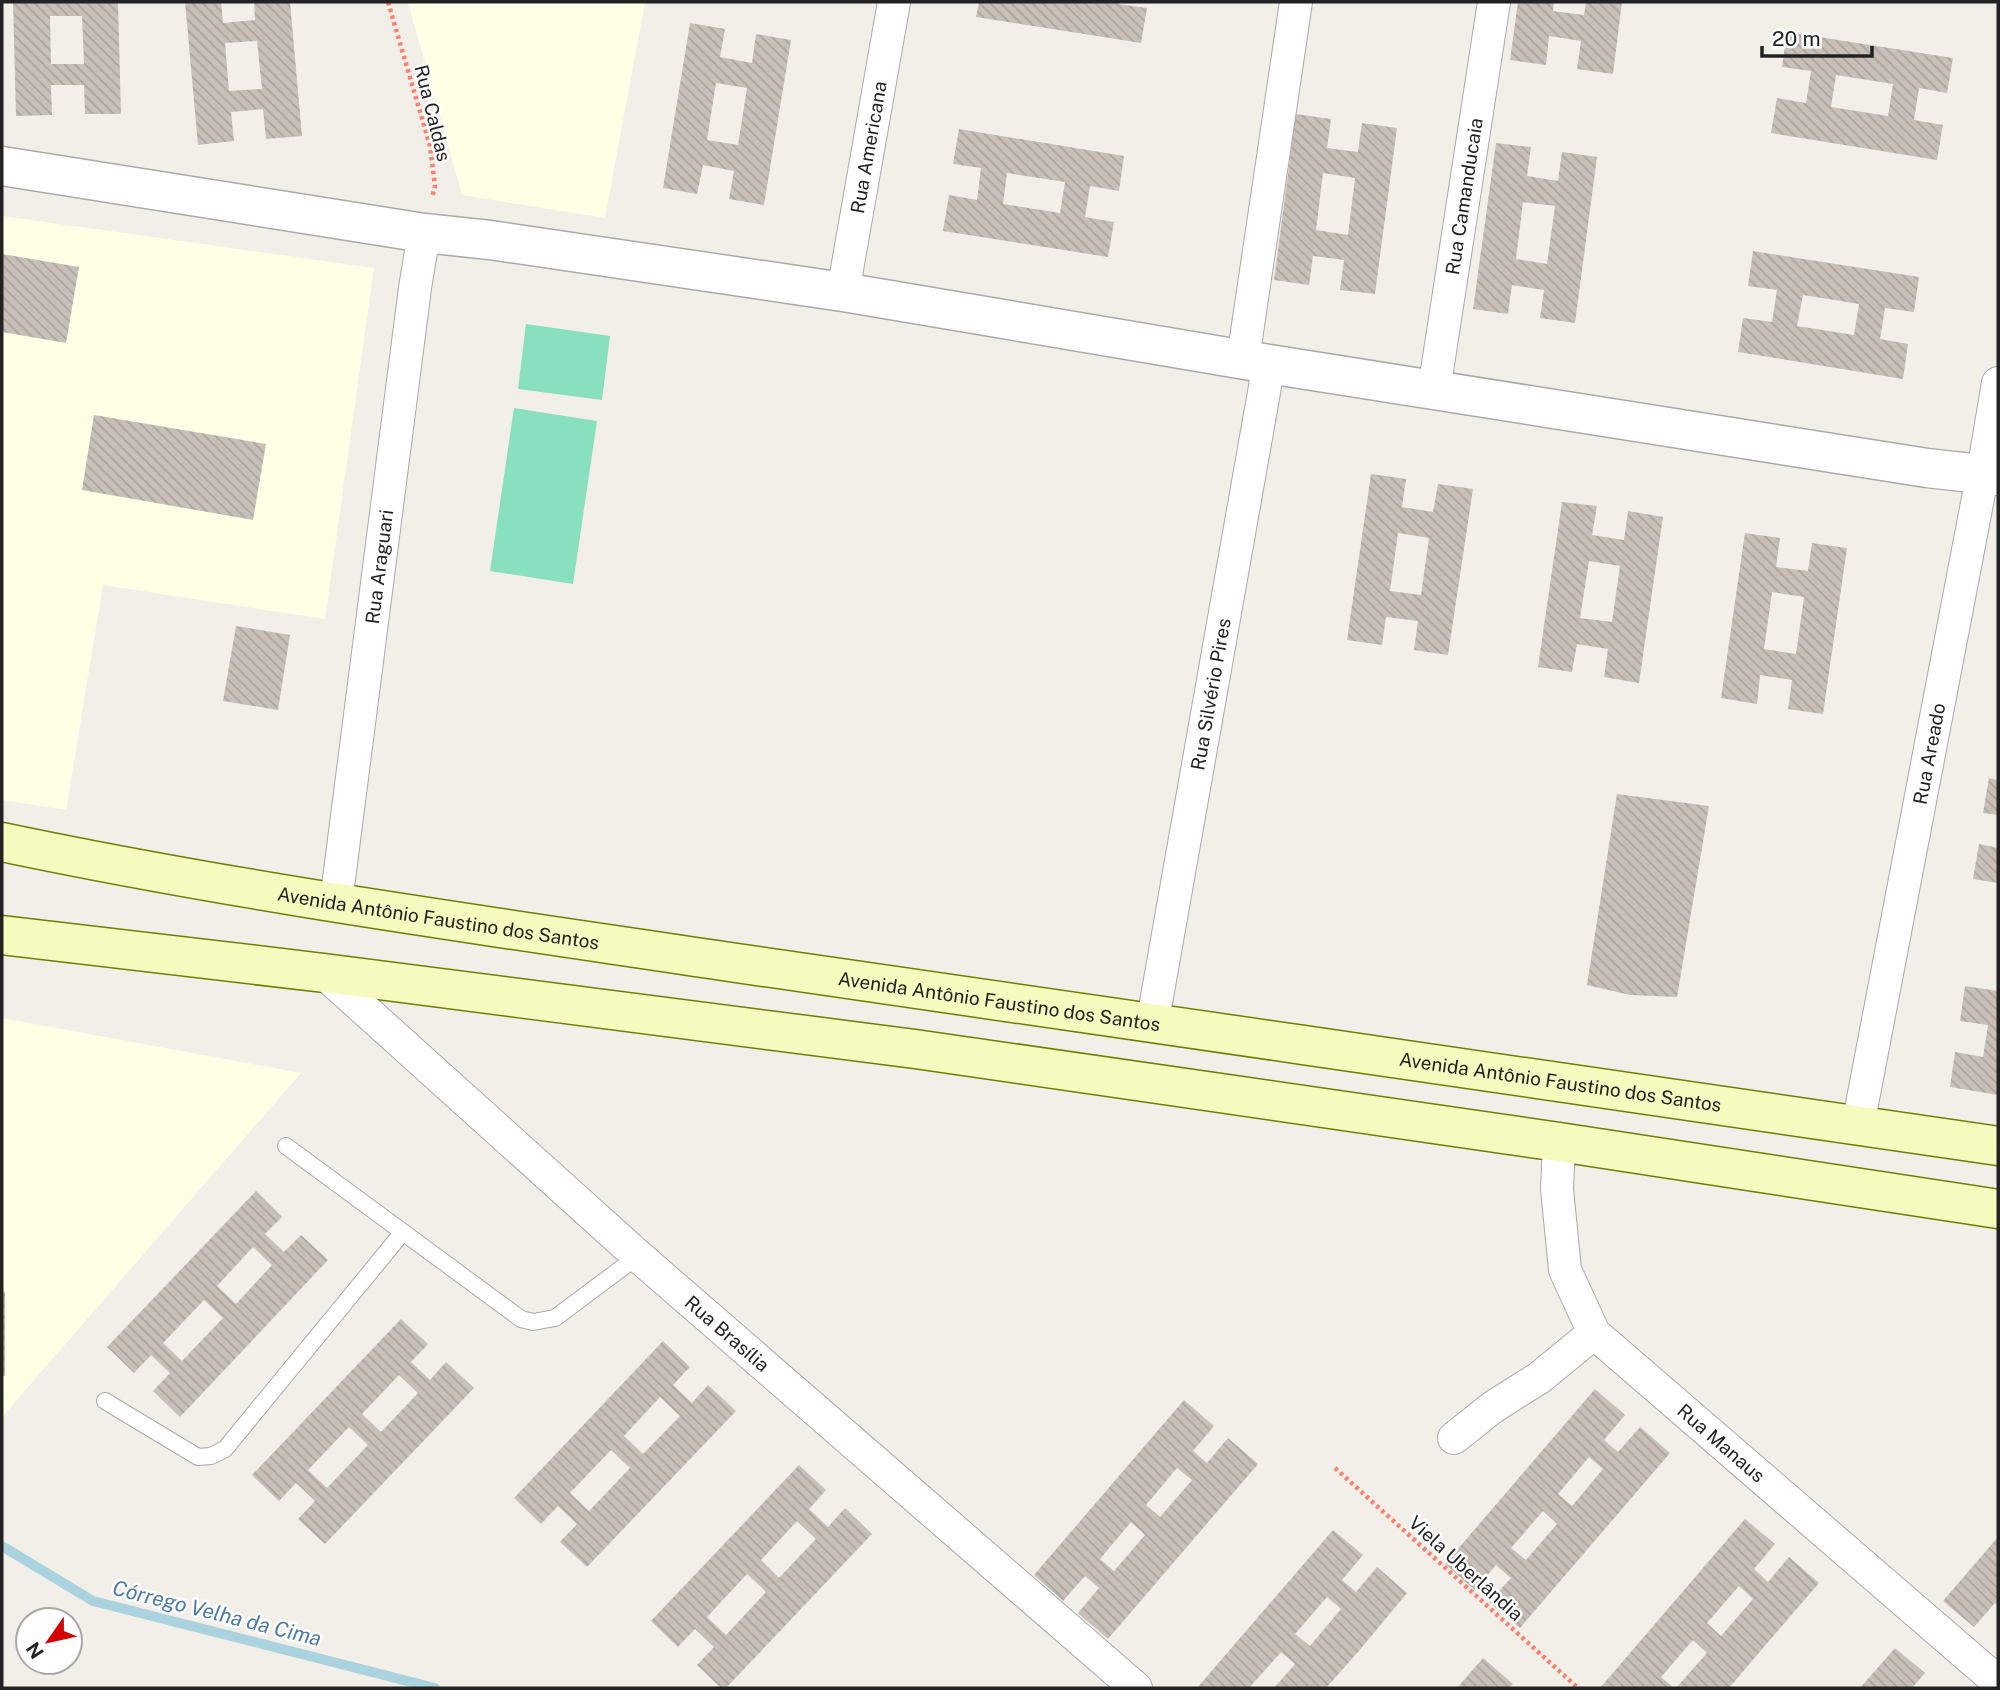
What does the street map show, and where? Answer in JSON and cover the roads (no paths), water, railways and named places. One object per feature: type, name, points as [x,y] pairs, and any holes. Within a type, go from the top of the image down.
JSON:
[{"type":"main road","name":"Avenida Antônio Faustino dos Santos","points":[[2,842],[335,902],[1152,1025],[1998,1146]]},
{"type":"main road","points":[[2,935],[915,1048],[1998,1209]]},
{"type":"street","name":"Rua Americana","points":[[843,292],[894,2]]},
{"type":"street","name":"Rua Silvério Pires","points":[[1152,1025],[1256,362],[1296,2]]},
{"type":"street","name":"Rua Camanducaia","points":[[1434,390],[1494,2]]},
{"type":"street","points":[[2,166],[424,233],[490,240],[843,292],[1256,362],[1927,468],[1991,474]]},
{"type":"street","name":"Rua Araguari","points":[[335,902],[424,233]]},
{"type":"street","name":"Rua Areado","points":[[1858,1125],[1991,474],[1998,383]]},
{"type":"street","name":"Rua Brasília","points":[[324,973],[638,1256],[1136,1688]]},
{"type":"street","name":"Rua Manaus","points":[[1559,1142],[1557,1189],[1565,1270],[1594,1333],[1998,1682]]},
{"type":"street","points":[[1454,1438],[1493,1407],[1539,1378],[1594,1333]]},
{"type":"lane","points":[[286,1146],[521,1319],[533,1322],[555,1318],[638,1256]]},
{"type":"lane","points":[[105,1401],[198,1457],[211,1456],[225,1449],[403,1232]]},
{"type":"waterway","name":"Córrego Velha da Cima","points":[[2,1546],[93,1601],[435,1688]]}]
